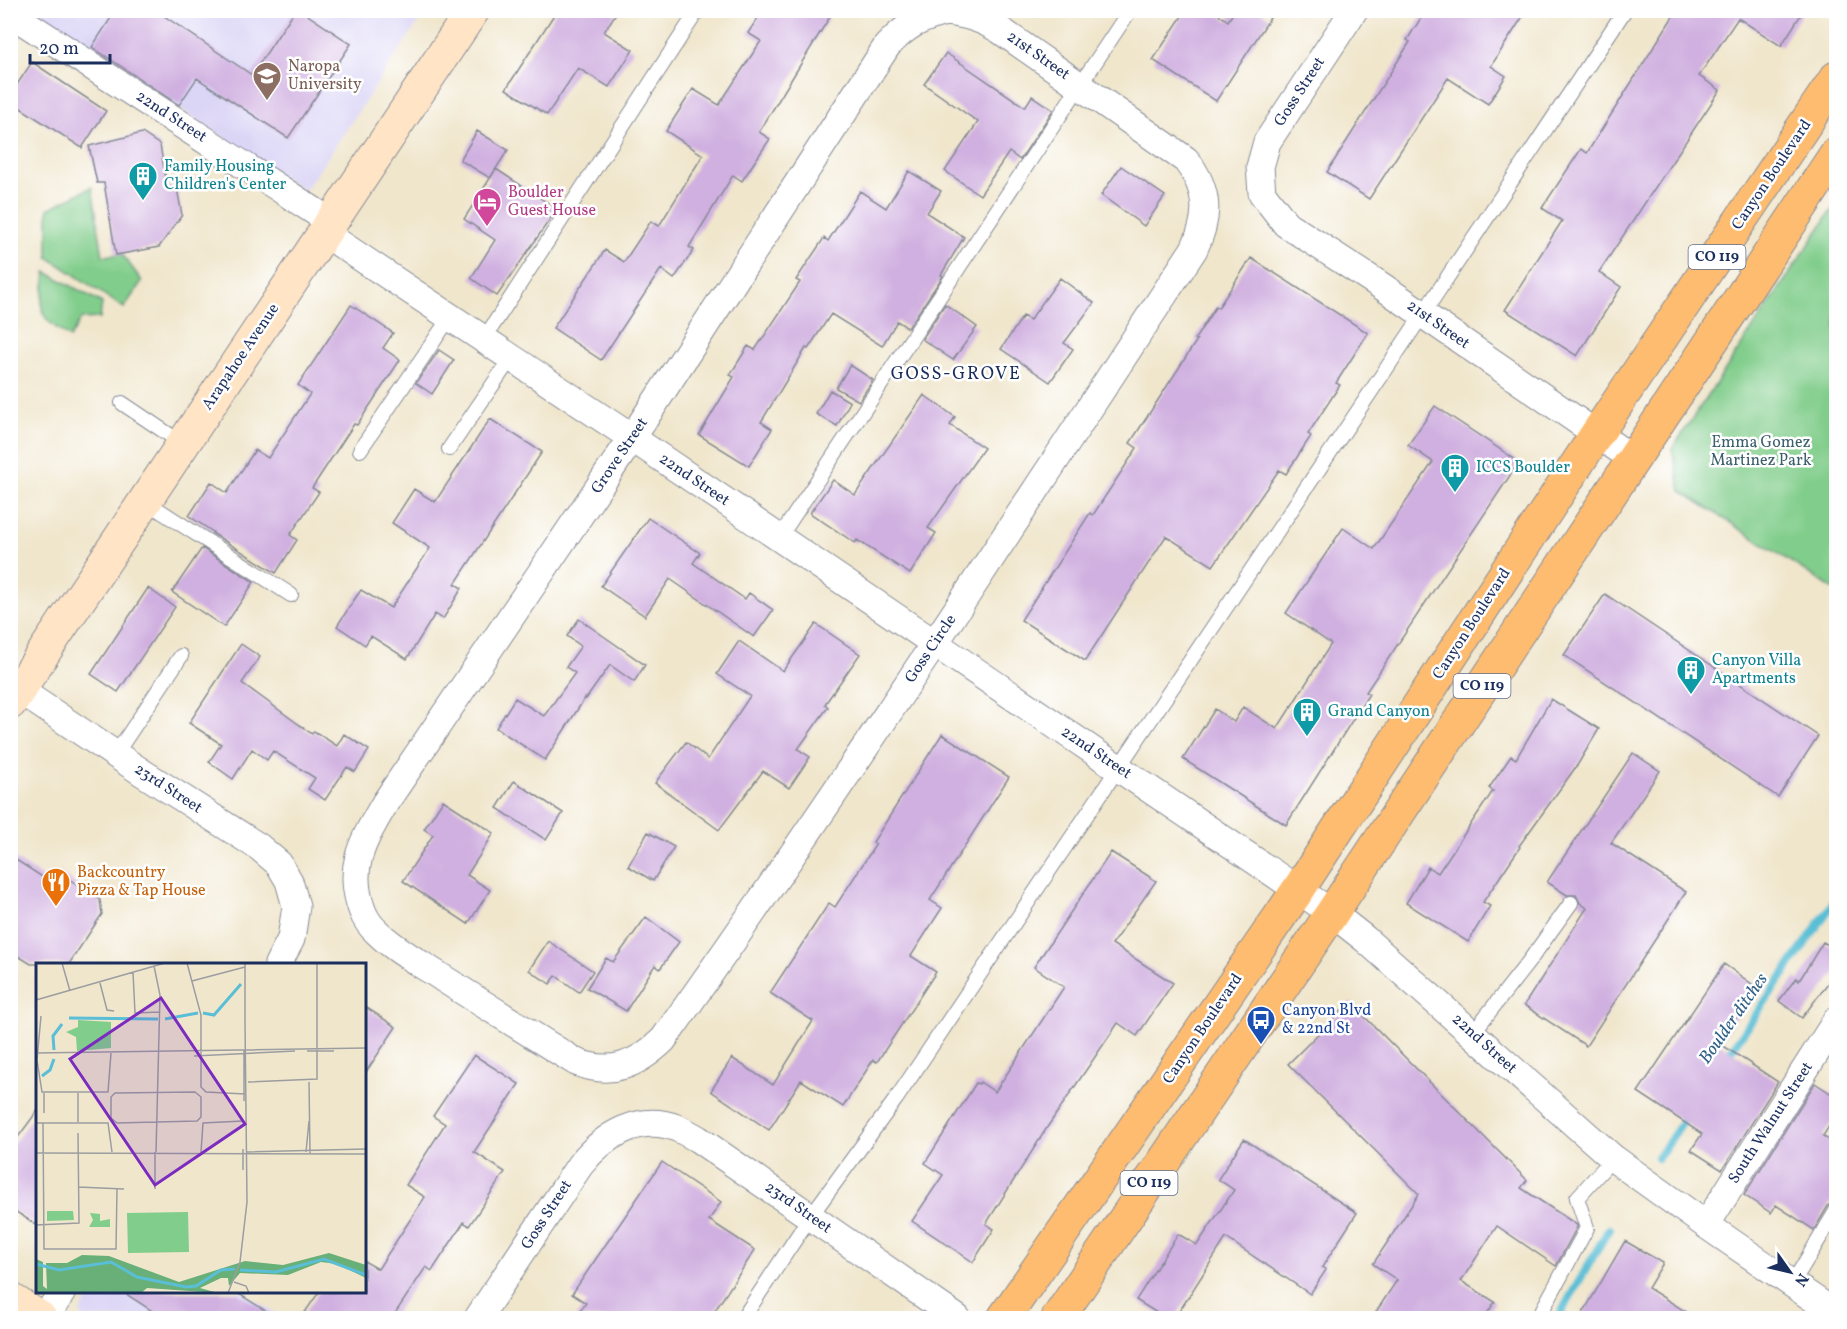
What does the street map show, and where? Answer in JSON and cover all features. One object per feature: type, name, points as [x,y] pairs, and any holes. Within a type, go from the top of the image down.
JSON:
[{"type":"main road","name":"Arapahoe Avenue","points":[[13,692],[145,501],[473,10]]},
{"type":"main road","name":"Canyon Boulevard","points":[[1004,1318],[1298,890],[1596,435],[1836,78]]},
{"type":"main road","name":"CO 119","points":[[1058,1318],[1332,913],[1836,154]]},
{"type":"main road","points":[[10,1299],[40,1318]]},
{"type":"street","name":"Goss Street","points":[[1260,179],[1260,167],[1267,142],[1354,10]]},
{"type":"street","name":"21st Street","points":[[909,26],[920,19],[945,12],[978,18],[1000,30],[1186,160],[1197,174],[1202,191]]},
{"type":"street","name":"22nd Street","points":[[10,13],[327,228],[450,317],[1332,913],[1365,939],[1613,1158],[1836,1314]]},
{"type":"street","name":"Grove Street","points":[[607,1068],[576,1062],[385,939],[368,922],[362,910],[356,884],[357,858],[385,803],[632,438],[887,46],[909,26]]},
{"type":"street","name":"21st Street","points":[[1260,179],[1262,193],[1286,224],[1423,314],[1633,459]]},
{"type":"street","name":"Goss Circle","points":[[607,1068],[635,1063],[649,1054],[663,1040],[739,933],[1194,249],[1203,230],[1206,205],[1202,191]]},
{"type":"street","name":"23rd Street","points":[[13,692],[116,755],[259,848],[273,860],[289,881],[296,906],[291,939],[279,963]]},
{"type":"street","name":"South Walnut Street","points":[[1706,1225],[1836,1021]]},
{"type":"street","name":"23rd Street","points":[[630,1127],[640,1124],[676,1128],[698,1139],[957,1318]]},
{"type":"street","name":"Goss Street","points":[[478,1318],[580,1165],[592,1150],[606,1139],[630,1127]]},
{"type":"street","points":[[45,1318],[61,1293]]},
{"type":"lane","points":[[484,339],[698,10]]},
{"type":"lane","points":[[779,538],[1130,10]]},
{"type":"lane","points":[[743,1318],[810,1217],[896,1099],[1625,10]]},
{"type":"lane","points":[[360,450],[450,317]]},
{"type":"lane","points":[[449,449],[511,358]]},
{"type":"lane","points":[[122,403],[183,444]]},
{"type":"lane","points":[[145,501],[291,596]]},
{"type":"lane","points":[[116,755],[181,656]]},
{"type":"lane","points":[[1472,1034],[1571,903]]},
{"type":"lane","points":[[1538,1318],[1587,1228],[1577,1198],[1613,1158]]},
{"type":"lane","points":[[1792,1284],[1836,1212]]},
{"type":"shaded area","name":"Naropa University","points":[[31,11],[426,11],[305,191]]},
{"type":"shaded area","points":[[92,1293],[244,1293],[283,1318],[82,1318],[80,1311]]},
{"type":"green space","points":[[92,187],[103,256],[122,254],[142,281],[124,308],[48,257],[48,209]]},
{"type":"green space","name":"Emma Gomez Martinez Park","points":[[1836,204],[1836,591],[1681,491],[1672,449]]},
{"type":"green space","points":[[46,272],[102,303],[100,318],[81,319],[70,338],[50,323],[45,317],[42,305]]},
{"type":"building","points":[[116,10],[155,10],[252,75],[295,10],[300,10],[351,44],[288,138],[197,78],[179,105],[92,47]]},
{"type":"building","points":[[557,10],[618,10],[604,32],[633,50],[609,87],[578,68],[547,115],[506,89]]},
{"type":"building","points":[[763,10],[834,10],[759,132],[770,139],[742,181],[733,175],[689,247],[694,250],[674,279],[661,269],[601,360],[553,328],[605,250],[624,262],[651,221],[659,226],[703,155],[666,131],[693,89],[719,105],[761,41],[748,33]]},
{"type":"building","points":[[1186,10],[1212,10],[1228,21],[1235,10],[1258,10],[1270,18],[1216,101],[1153,60]]},
{"type":"building","points":[[1426,10],[1527,10],[1491,66],[1506,76],[1488,104],[1448,78],[1369,199],[1327,172],[1410,42],[1407,40]]},
{"type":"building","points":[[1677,10],[1804,10],[1781,46],[1738,18],[1699,76],[1720,90],[1599,272],[1621,287],[1577,356],[1505,310],[1562,221],[1542,208],[1581,149],[1587,153]]},
{"type":"building","points":[[946,53],[1025,107],[1032,96],[1053,110],[1020,160],[1009,152],[980,195],[945,171],[978,122],[924,84]]},
{"type":"building","points":[[32,62],[106,111],[82,148],[10,101],[10,95]]},
{"type":"building","points":[[477,131],[508,150],[490,178],[460,160]]},
{"type":"building","name":"Family Housing Children's Center","points":[[142,133],[160,145],[167,187],[177,188],[182,215],[159,247],[116,255],[104,183],[97,183],[89,146]]},
{"type":"building","points":[[1121,166],[1165,196],[1144,226],[1101,195]]},
{"type":"building","points":[[496,169],[557,209],[497,296],[471,278],[495,240],[464,219]]},
{"type":"building","points":[[909,171],[941,191],[927,213],[964,237],[941,275],[943,276],[908,328],[897,321],[882,346],[831,314],[808,349],[806,348],[761,422],[772,429],[749,466],[699,435],[734,377],[730,375],[748,346],[755,350],[800,282],[796,280],[824,238],[828,241],[860,191],[886,208]]},
{"type":"building","points":[[1251,258],[1368,333],[1336,383],[1340,385],[1308,434],[1311,436],[1286,474],[1279,470],[1213,566],[1166,536],[1085,661],[1021,620],[1090,513],[1093,515],[1137,448],[1130,443],[1197,340],[1195,339],[1216,306],[1218,308]]},
{"type":"building","points":[[1060,278],[1094,303],[1064,343],[1073,349],[1050,382],[1001,349],[1023,316],[1030,320]]},
{"type":"building","points":[[945,304],[977,327],[953,360],[922,339]]},
{"type":"building","points":[[351,305],[393,333],[383,348],[400,360],[312,488],[319,492],[290,535],[297,540],[276,573],[189,516],[211,482],[227,493],[255,450],[268,458],[310,394],[298,385]]},
{"type":"building","points":[[439,350],[454,360],[432,394],[416,383]]},
{"type":"building","points":[[850,365],[873,380],[859,401],[836,388]]},
{"type":"building","points":[[830,390],[850,402],[837,426],[816,414]]},
{"type":"building","points":[[924,395],[955,417],[950,425],[984,448],[928,528],[936,533],[910,574],[857,540],[855,543],[810,513],[833,480],[855,495]]},
{"type":"building","points":[[1435,406],[1519,462],[1366,692],[1369,694],[1286,825],[1183,759],[1215,709],[1234,722],[1243,707],[1277,729],[1331,644],[1286,613],[1343,528],[1374,549],[1433,462],[1408,445]]},
{"type":"building","points":[[490,419],[542,452],[455,584],[462,588],[443,619],[435,614],[407,659],[371,636],[365,645],[337,626],[354,600],[361,590],[391,608],[430,548],[392,523],[414,489],[435,502]]},
{"type":"building","points":[[648,518],[700,553],[693,563],[745,599],[749,593],[773,610],[754,637],[670,579],[645,616],[601,586]]},
{"type":"building","points":[[202,548],[254,582],[224,627],[172,592]]},
{"type":"building","points":[[148,588],[175,607],[118,692],[91,674]]},
{"type":"building","name":"Canyon Villa Apartments","points":[[1605,594],[1818,736],[1778,797],[1564,655]]},
{"type":"building","points":[[579,619],[645,665],[634,682],[610,665],[585,698],[545,760],[496,728],[515,698],[544,716],[575,673],[566,667],[581,646],[567,636]]},
{"type":"building","points":[[816,624],[860,654],[825,704],[828,707],[798,749],[810,757],[789,788],[763,771],[719,830],[655,783],[686,742],[708,759],[750,696],[717,674],[739,641],[783,671]]},
{"type":"building","points":[[241,644],[260,657],[242,683],[312,734],[314,731],[337,746],[344,734],[369,750],[355,772],[347,767],[325,800],[308,789],[315,778],[273,751],[267,760],[252,749],[233,779],[209,762],[221,744],[189,723]]},
{"type":"building","points":[[1551,699],[1599,729],[1578,764],[1519,846],[1483,902],[1490,906],[1468,942],[1406,903],[1428,867],[1438,873],[1493,791],[1489,788],[1511,756],[1516,759]]},
{"type":"building","points":[[942,734],[1009,777],[930,900],[942,908],[911,956],[936,972],[877,1062],[873,1060],[843,1107],[801,1080],[769,1130],[711,1091],[732,1058],[773,1085],[813,1021],[770,993],[829,903],[835,907],[876,844],[873,842]]},
{"type":"building","points":[[1633,753],[1660,771],[1611,843],[1686,892],[1586,1046],[1524,1005],[1587,908],[1580,903],[1576,895],[1567,895],[1547,882]]},
{"type":"building","points":[[514,781],[563,813],[546,840],[497,808]]},
{"type":"building","points":[[443,800],[494,833],[467,875],[490,890],[468,924],[403,881],[433,835],[424,829]]},
{"type":"building","points":[[648,832],[674,847],[653,881],[628,866]]},
{"type":"building","points":[[1111,852],[1156,881],[1112,944],[1173,983],[1137,1036],[1118,1023],[1048,1126],[986,1224],[994,1229],[973,1262],[912,1221],[943,1175],[925,1163],[976,1083],[980,1082],[995,1092],[1064,987],[1034,967]]},
{"type":"building","name":"Backcountry Pizza & Tap House","points":[[10,856],[53,884],[60,873],[100,900],[102,914],[70,963],[31,964],[10,951]]},
{"type":"building","points":[[646,917],[679,942],[660,969],[655,965],[626,1011],[587,988],[606,958],[613,962]]},
{"type":"building","points":[[548,941],[593,971],[579,992],[556,976],[550,984],[529,970]]},
{"type":"building","points":[[1823,942],[1836,949],[1836,972],[1802,1018],[1779,1001],[1796,978],[1799,981]]},
{"type":"building","points":[[1724,964],[1756,987],[1719,1043],[1778,1082],[1722,1170],[1691,1150],[1702,1134],[1638,1092]]},
{"type":"building","points":[[1350,1002],[1527,1180],[1521,1188],[1577,1225],[1556,1266],[1497,1226],[1461,1281],[1495,1302],[1484,1318],[1372,1318],[1397,1280],[1373,1264],[1419,1194],[1288,1064]]},
{"type":"building","points":[[366,1007],[396,1027],[366,1072]]},
{"type":"building","points":[[474,1055],[519,1084],[474,1152],[505,1172],[469,1226],[464,1222],[432,1271],[426,1267],[392,1318],[301,1318],[318,1293],[366,1293],[366,1262],[378,1269],[425,1197],[406,1185],[445,1124],[433,1116]]},
{"type":"building","points":[[1815,1083],[1836,1097],[1836,1115],[1823,1136],[1836,1145],[1836,1198],[1828,1206],[1814,1230],[1776,1205],[1771,1213],[1744,1195]]},
{"type":"building","points":[[36,1113],[36,1225],[10,1208],[10,1148]]},
{"type":"building","points":[[1244,1139],[1357,1213],[1322,1267],[1326,1270],[1310,1294],[1226,1238],[1175,1318],[1165,1318],[1136,1300],[1178,1234],[1197,1245],[1234,1190],[1218,1179]]},
{"type":"building","points":[[662,1162],[721,1202],[709,1220],[755,1250],[710,1318],[575,1318],[586,1303],[572,1294]]},
{"type":"building","points":[[1625,1241],[1663,1263],[1648,1288],[1696,1318],[1580,1318]]},
{"type":"building","points":[[125,1293],[238,1293],[277,1318],[163,1318]]},
{"type":"waterway","name":"Boulder ditches","points":[[1725,1059],[1836,899]]},
{"type":"waterway","name":"Boulder ditches","points":[[1658,1158],[1688,1114]]},
{"type":"waterway","name":"Boulder ditches","points":[[1558,1318],[1609,1229]]},
{"type":"place","name":"Naropa University","points":[[267,102]]},
{"type":"place","name":"Family Housing Children's Center","points":[[143,202]]},
{"type":"place","name":"Boulder Guest House","points":[[487,228]]},
{"type":"place","name":"ICCS Boulder","points":[[1455,494]]},
{"type":"place","name":"Canyon Villa Apartments","points":[[1691,696]]},
{"type":"place","name":"Grand Canyon","points":[[1307,738]]},
{"type":"place","name":"Backcountry Pizza & Tap House","points":[[56,908]]},
{"type":"place","name":"Canyon Blvd & 22nd St","points":[[1261,1046]]},
{"type":"district","name":"GOSS-GROVE","points":[[956,374]]}]
